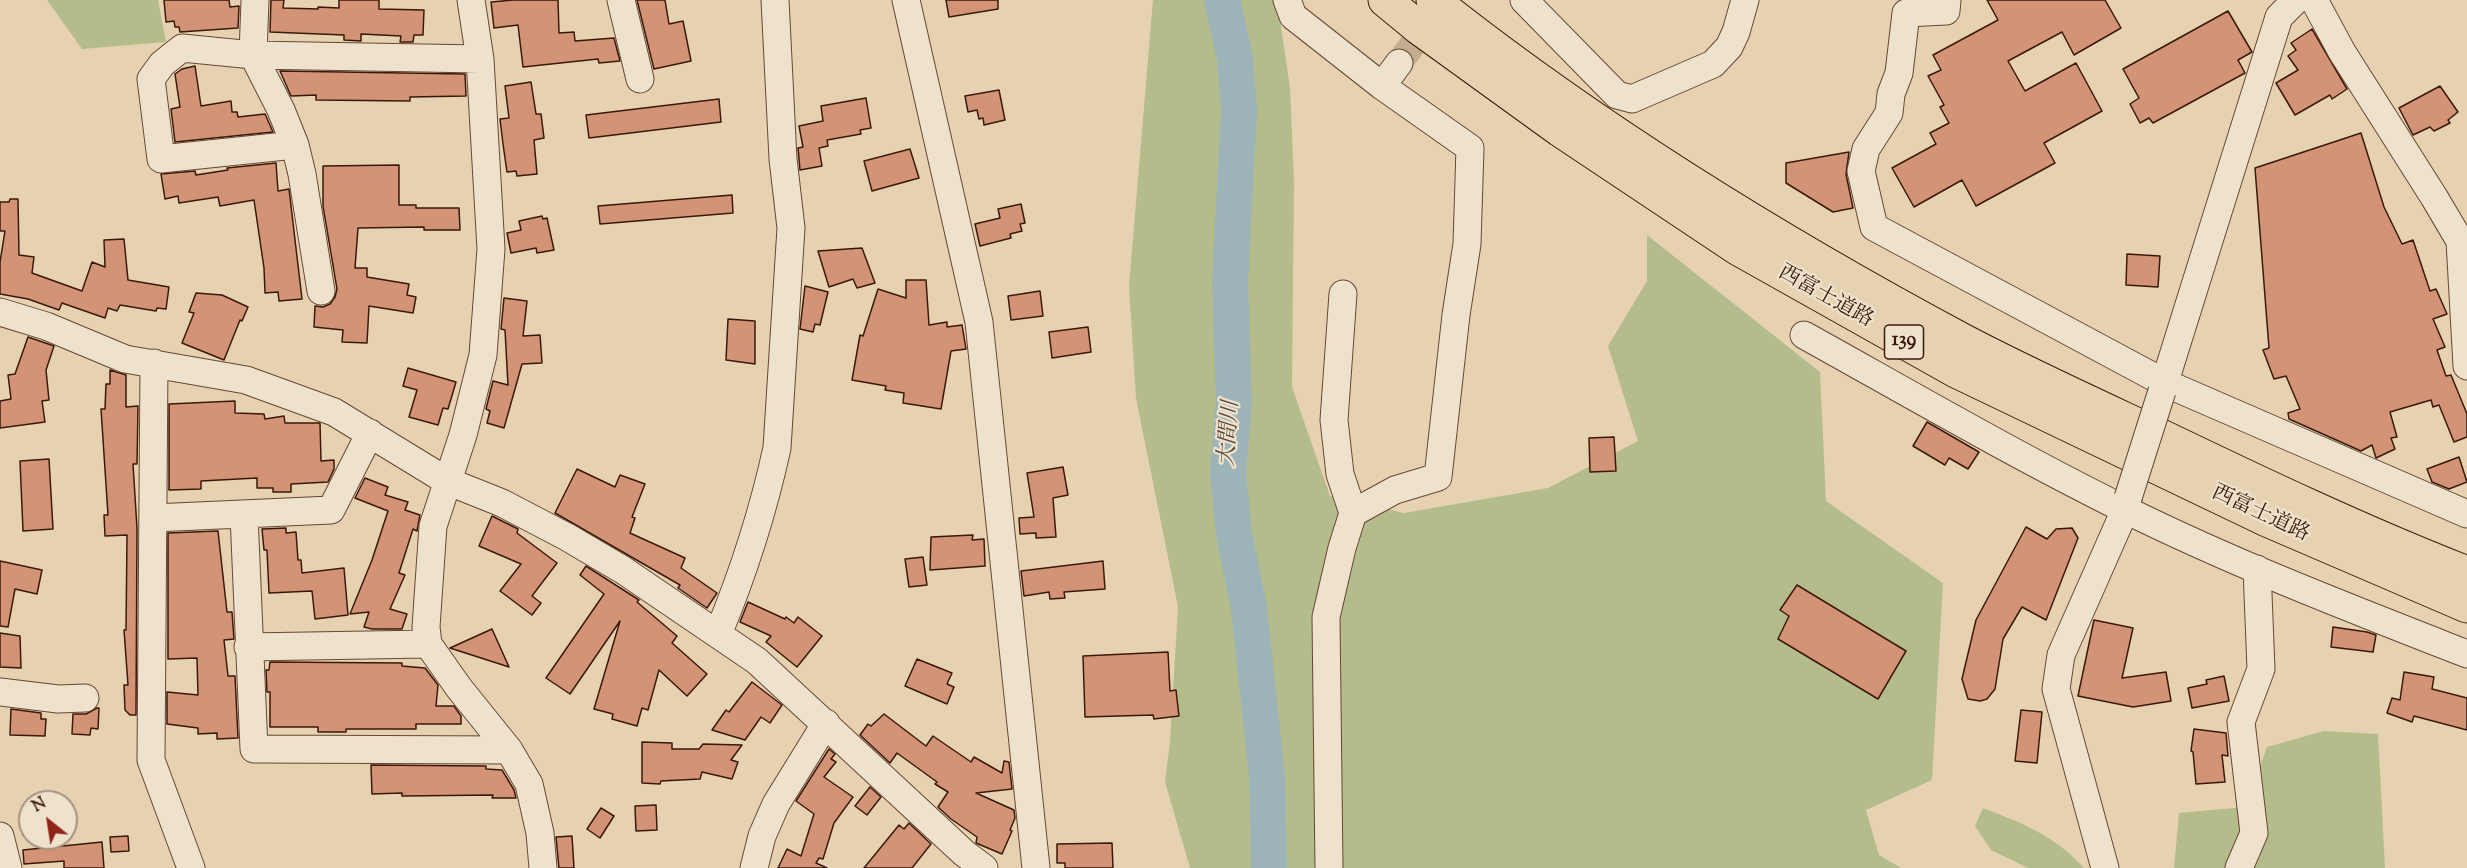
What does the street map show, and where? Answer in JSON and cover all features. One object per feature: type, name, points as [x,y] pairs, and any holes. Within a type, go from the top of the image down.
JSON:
[{"type":"highway","name":"西富士道路","points":[[1385,0],[1419,28],[1560,130],[1737,248],[1946,366],[2267,520],[2467,606]]},
{"type":"highway","name":"西富士道路","points":[[1434,0],[1470,29],[1630,143],[1757,224],[1838,272],[1967,342],[2098,406],[2299,502],[2467,573]]},
{"type":"street","points":[[255,0],[253,55],[281,110],[295,145],[302,174],[321,291]]},
{"type":"street","points":[[471,0],[480,59],[491,249],[483,356],[463,435],[433,526],[426,627],[428,644],[459,688],[509,750],[529,784],[540,833],[543,868]]},
{"type":"street","points":[[621,0],[640,79]]},
{"type":"street","points":[[718,634],[740,581],[777,448],[791,228],[782,148],[775,0]]},
{"type":"street","points":[[906,0],[979,322],[1036,868]]},
{"type":"street","points":[[1287,0],[1293,16],[1382,86],[1470,148],[1467,244],[1456,315],[1438,477],[1395,490],[1353,513]]},
{"type":"street","points":[[1524,0],[1617,95],[1632,99],[1713,64],[1729,47],[1745,0]]},
{"type":"street","points":[[1947,0],[1946,11],[1906,13],[1899,73],[1891,94],[1889,114],[1866,149],[1861,171],[1874,227],[2164,387],[2467,514]]},
{"type":"street","points":[[2104,868],[2056,689],[2061,655],[2126,504],[2279,17],[2296,0]]},
{"type":"street","points":[[2314,0],[2342,52],[2463,240],[2467,366]]},
{"type":"street","points":[[295,145],[161,159],[151,79],[162,64],[182,48],[253,55],[480,59]]},
{"type":"street","points":[[1382,86],[1399,63]]},
{"type":"street","points":[[1329,868],[1326,616],[1353,513],[1340,474],[1334,420],[1343,294]]},
{"type":"street","points":[[0,312],[46,326],[125,359],[246,380],[334,412],[447,481],[502,503],[567,537],[623,570],[757,661],[964,854],[984,868]]},
{"type":"street","points":[[1804,335],[2030,461],[2126,504],[2257,569],[2467,654]]},
{"type":"street","points":[[154,363],[151,760],[191,868]]},
{"type":"street","points":[[153,518],[331,510],[370,433]]},
{"type":"street","points":[[244,515],[254,749],[509,750]]},
{"type":"street","points":[[2239,868],[2254,833],[2241,722],[2260,669],[2257,569]]},
{"type":"street","points":[[248,647],[428,644]]},
{"type":"street","points":[[0,692],[58,699],[85,698]]},
{"type":"street","points":[[754,868],[762,836],[776,804],[826,723]]},
{"type":"street","points":[[0,836],[8,868]]},
{"type":"green space","points":[[47,0],[158,0],[166,42],[82,49]]},
{"type":"green space","points":[[1153,0],[1277,0],[1290,87],[1294,182],[1292,387],[1330,496],[1404,513],[1548,488],[1638,441],[1608,346],[1647,281],[1647,235],[1820,372],[1826,501],[1943,583],[1932,780],[1866,810],[1879,855],[1901,868],[1190,868],[1165,782],[1170,741],[1178,607],[1136,398],[1129,286]]},
{"type":"green space","points":[[2324,731],[2378,734],[2385,868],[2174,868],[2179,813],[2245,807],[2267,747]]},
{"type":"green space","points":[[1983,808],[2025,825],[2050,839],[2084,868],[2028,868],[1991,850],[1975,826]]},
{"type":"building","points":[[164,0],[229,0],[230,7],[239,6],[238,28],[180,32],[179,27],[175,27],[174,21],[166,22]]},
{"type":"building","points":[[271,0],[284,0],[283,8],[339,8],[339,0],[379,0],[379,9],[424,10],[423,35],[414,35],[413,42],[400,42],[401,36],[361,34],[361,41],[344,40],[344,35],[270,32]]},
{"type":"building","points":[[558,0],[559,33],[574,32],[575,41],[614,38],[620,61],[599,63],[598,59],[523,67],[518,25],[494,28],[491,2]]},
{"type":"building","points":[[637,0],[665,0],[669,24],[683,21],[691,61],[654,69]]},
{"type":"building","points":[[946,0],[998,0],[998,9],[949,17]]},
{"type":"building","points":[[1987,0],[2105,0],[2121,28],[2074,55],[2062,32],[2008,61],[2025,91],[2076,63],[2102,111],[2044,143],[2055,163],[1976,206],[1962,180],[1914,207],[1892,168],[1936,144],[1930,133],[1949,123],[1940,107],[1944,105],[1928,76],[1941,70],[1933,55],[1998,20]]},
{"type":"building","points":[[2228,11],[2252,52],[2238,60],[2245,73],[2153,123],[2149,118],[2140,123],[2130,104],[2139,98],[2123,69]]},
{"type":"building","points":[[2312,29],[2347,89],[2332,99],[2330,95],[2295,115],[2276,83],[2298,70],[2288,56],[2296,50],[2291,43]]},
{"type":"building","points":[[195,66],[201,106],[231,101],[232,112],[237,112],[238,117],[265,114],[273,132],[175,142],[171,109],[180,107],[175,74],[182,69]]},
{"type":"building","points":[[280,71],[465,74],[466,96],[410,97],[410,101],[316,100],[316,95],[291,96]]},
{"type":"building","points":[[531,82],[536,114],[541,114],[544,138],[534,140],[537,174],[517,176],[516,171],[507,172],[500,119],[509,118],[505,86]]},
{"type":"building","points":[[2440,86],[2458,112],[2448,120],[2450,123],[2434,131],[2430,127],[2413,135],[2399,108]]},
{"type":"building","points":[[999,90],[1005,120],[984,125],[983,118],[979,119],[977,110],[968,112],[965,96]]},
{"type":"building","points":[[866,98],[871,128],[860,130],[861,134],[827,140],[828,146],[819,148],[822,166],[800,170],[798,148],[803,147],[799,126],[823,121],[821,106]]},
{"type":"building","points":[[719,99],[721,122],[589,138],[586,115]]},
{"type":"building","points":[[2361,133],[2384,207],[2402,244],[2413,240],[2430,291],[2436,289],[2447,314],[2433,319],[2445,347],[2437,350],[2446,376],[2451,375],[2467,414],[2467,437],[2454,442],[2439,405],[2433,407],[2431,400],[2390,412],[2397,437],[2391,438],[2395,449],[2376,458],[2372,445],[2361,451],[2289,419],[2288,413],[2300,409],[2286,376],[2274,379],[2263,350],[2269,348],[2255,168]]},
{"type":"building","points":[[910,149],[919,178],[872,191],[864,161]]},
{"type":"building","points":[[1849,152],[1846,174],[1853,208],[1833,212],[1786,183],[1786,163]]},
{"type":"building","points":[[276,163],[278,191],[289,189],[302,299],[279,301],[278,292],[265,293],[264,268],[254,200],[220,206],[218,197],[179,203],[178,196],[165,199],[161,174],[195,171],[196,175],[228,170],[227,168]]},
{"type":"building","points":[[399,165],[399,205],[416,205],[416,208],[459,208],[460,230],[424,230],[424,227],[358,228],[355,268],[367,268],[367,277],[409,284],[407,295],[416,297],[413,313],[369,306],[367,343],[342,342],[343,330],[314,327],[315,306],[323,307],[330,304],[337,289],[323,206],[323,166]]},
{"type":"building","points":[[732,195],[733,213],[600,224],[598,206]]},
{"type":"building","points":[[10,199],[18,199],[19,255],[34,257],[32,273],[82,291],[92,262],[105,267],[104,240],[124,239],[128,280],[169,287],[166,309],[157,308],[156,311],[120,305],[117,311],[108,308],[105,318],[62,303],[59,310],[28,299],[0,294],[0,262],[5,231],[0,231],[0,202],[9,202]]},
{"type":"building","points":[[1021,204],[1025,223],[1020,224],[1022,231],[1010,234],[1011,238],[980,246],[975,224],[1000,218],[998,209]]},
{"type":"building","points":[[542,216],[543,219],[547,218],[554,250],[537,253],[536,248],[511,253],[507,233],[521,230],[519,221]]},
{"type":"building","points":[[862,248],[875,283],[857,288],[853,279],[829,287],[818,251]]},
{"type":"building","points":[[2127,254],[2160,256],[2158,287],[2126,285]]},
{"type":"building","points":[[906,280],[926,280],[929,325],[947,322],[947,327],[962,325],[966,349],[951,351],[941,409],[903,403],[904,393],[885,390],[886,386],[852,380],[860,335],[863,336],[878,289],[906,298]]},
{"type":"building","points":[[805,286],[828,292],[820,325],[815,324],[813,332],[800,329]]},
{"type":"building","points":[[1040,291],[1043,316],[1011,320],[1008,296]]},
{"type":"building","points":[[196,293],[222,295],[248,307],[242,321],[240,320],[224,360],[182,343],[194,313],[189,312]]},
{"type":"building","points":[[504,298],[527,301],[523,336],[540,335],[542,363],[522,364],[504,428],[487,423],[490,411],[486,409],[493,381],[508,385],[505,330],[501,329]]},
{"type":"building","points":[[728,319],[755,321],[755,364],[726,360]]},
{"type":"building","points":[[1088,327],[1091,352],[1052,358],[1049,332]]},
{"type":"building","points":[[28,337],[54,346],[46,370],[49,400],[42,401],[45,422],[0,428],[0,401],[11,399],[8,375],[15,374]]},
{"type":"building","points":[[408,368],[456,382],[448,409],[443,408],[438,425],[409,417],[417,390],[403,386]]},
{"type":"building","points":[[110,370],[126,375],[126,407],[138,406],[137,464],[133,464],[137,528],[136,715],[130,715],[125,710],[124,685],[128,685],[124,630],[126,630],[127,535],[105,536],[104,515],[108,515],[101,409],[105,409],[106,384],[110,384]]},
{"type":"building","points":[[235,401],[235,413],[264,414],[265,419],[284,416],[285,423],[320,423],[321,461],[334,460],[334,469],[328,482],[291,484],[291,492],[273,492],[273,488],[257,488],[257,478],[201,481],[201,489],[169,490],[169,404]]},
{"type":"building","points":[[1927,422],[1979,452],[1968,469],[1949,458],[1945,465],[1913,446]]},
{"type":"building","points":[[1614,437],[1616,471],[1590,472],[1589,438]]},
{"type":"building","points":[[2459,457],[2467,482],[2449,489],[2432,482],[2427,469]]},
{"type":"building","points":[[49,459],[53,529],[23,531],[20,461]]},
{"type":"building","points":[[1063,467],[1068,495],[1053,498],[1056,537],[1036,538],[1036,533],[1020,534],[1019,518],[1034,517],[1027,473]]},
{"type":"building","points":[[577,469],[615,487],[620,475],[645,484],[632,517],[635,518],[630,533],[685,558],[681,568],[717,593],[707,608],[678,588],[680,585],[555,513]]},
{"type":"building","points":[[365,478],[388,487],[385,495],[408,502],[405,510],[420,515],[417,531],[413,529],[399,573],[405,575],[390,609],[407,614],[402,629],[364,627],[369,612],[350,614],[372,560],[388,511],[355,498]]},
{"type":"building","points":[[492,516],[518,529],[517,533],[557,563],[532,596],[541,603],[532,615],[500,591],[521,564],[479,546]]},
{"type":"building","points":[[2026,527],[2047,539],[2056,529],[2072,528],[2078,538],[2046,620],[2022,607],[2003,639],[1995,689],[1987,699],[1980,701],[1968,699],[1962,679],[1976,620]]},
{"type":"building","points":[[286,528],[286,533],[296,532],[298,560],[301,560],[302,573],[344,568],[348,615],[315,619],[312,591],[269,593],[267,550],[264,550],[262,529]]},
{"type":"building","points":[[218,531],[227,612],[232,612],[234,639],[224,640],[228,676],[235,676],[238,738],[217,739],[217,733],[198,734],[198,728],[167,724],[167,692],[198,695],[197,658],[168,659],[168,533]]},
{"type":"building","points":[[973,535],[972,540],[984,539],[985,566],[930,570],[931,537]]},
{"type":"building","points":[[923,557],[927,585],[909,587],[905,559]]},
{"type":"building","points":[[0,561],[42,570],[37,594],[15,589],[8,627],[0,626]]},
{"type":"building","points":[[1103,561],[1105,589],[1064,592],[1065,598],[1050,599],[1049,592],[1024,596],[1021,571]]},
{"type":"building","points":[[586,566],[639,600],[637,602],[677,636],[672,643],[707,674],[687,696],[659,670],[648,710],[642,708],[637,726],[612,719],[613,714],[594,709],[620,621],[570,694],[546,678],[604,594],[580,575]]},
{"type":"building","points":[[1797,585],[1906,651],[1878,699],[1778,639],[1789,616],[1780,610]]},
{"type":"building","points":[[748,602],[785,619],[786,617],[794,623],[798,617],[822,636],[797,667],[766,642],[771,636],[740,622]]},
{"type":"building","points":[[2094,620],[2133,628],[2122,678],[2166,672],[2171,701],[2133,707],[2078,696]]},
{"type":"building","points":[[2333,627],[2376,635],[2373,652],[2331,647]]},
{"type":"building","points":[[492,629],[509,667],[450,648]]},
{"type":"building","points":[[0,633],[20,636],[21,668],[0,667]]},
{"type":"building","points":[[1168,652],[1170,691],[1176,690],[1179,716],[1154,719],[1153,715],[1085,717],[1083,656]]},
{"type":"building","points":[[917,659],[952,673],[947,684],[954,687],[947,704],[905,686]]},
{"type":"building","points":[[270,662],[402,663],[402,666],[425,668],[438,685],[436,706],[454,706],[461,716],[461,724],[416,724],[416,729],[346,729],[346,732],[318,732],[318,727],[270,727],[270,692],[267,692],[266,670],[269,670]]},
{"type":"building","points":[[2404,672],[2434,677],[2432,689],[2467,698],[2467,730],[2414,716],[2412,722],[2387,713],[2392,698],[2400,700]]},
{"type":"building","points":[[2224,676],[2229,701],[2192,708],[2188,688],[2207,684],[2206,680]]},
{"type":"building","points":[[752,682],[782,705],[770,723],[761,717],[745,740],[712,730],[726,710],[729,712]]},
{"type":"building","points":[[99,708],[98,729],[91,728],[90,735],[72,734],[73,714],[86,714]]},
{"type":"building","points":[[11,709],[41,713],[41,719],[46,719],[45,736],[10,735]]},
{"type":"building","points":[[2021,710],[2042,712],[2037,763],[2015,761]]},
{"type":"building","points":[[884,714],[926,746],[933,736],[971,762],[974,757],[1002,773],[1004,761],[1009,762],[1012,789],[976,793],[1014,810],[1015,818],[1010,830],[1012,831],[1002,854],[976,843],[977,837],[938,807],[948,792],[935,784],[937,782],[897,753],[890,763],[860,735],[868,724],[871,726]]},
{"type":"building","points":[[2194,729],[2226,733],[2228,756],[2222,755],[2225,782],[2196,784],[2193,752],[2191,751]]},
{"type":"building","points":[[642,742],[672,743],[672,749],[699,749],[703,744],[742,745],[731,760],[738,762],[732,779],[702,772],[700,779],[661,781],[660,784],[642,783]]},
{"type":"building","points":[[829,749],[835,754],[831,759],[836,762],[824,777],[853,797],[834,823],[823,859],[819,858],[816,863],[827,868],[778,868],[787,849],[801,856],[814,814],[796,801]]},
{"type":"building","points":[[371,765],[486,766],[486,769],[502,770],[516,798],[492,798],[493,795],[372,794]]},
{"type":"building","points":[[870,787],[881,797],[867,815],[855,806]]},
{"type":"building","points":[[656,805],[657,830],[636,831],[635,806]]},
{"type":"building","points":[[601,808],[614,816],[600,838],[587,829]]},
{"type":"building","points":[[909,823],[931,844],[912,868],[864,868],[899,825],[904,829]]},
{"type":"building","points":[[128,836],[129,851],[111,852],[110,837]]},
{"type":"building","points":[[572,836],[574,868],[559,868],[556,837]]},
{"type":"building","points":[[102,842],[104,868],[64,868],[64,861],[24,864],[23,850],[78,850],[78,844]]},
{"type":"building","points":[[1112,843],[1113,868],[1065,868],[1065,863],[1057,863],[1057,844]]},
{"type":"waterway","name":"大間川","points":[[1222,0],[1235,58],[1239,110],[1230,282],[1234,402],[1228,473],[1234,534],[1249,608],[1267,777],[1269,868]]},
{"type":"tunnel","points":[[1399,63],[1434,16]]}]
